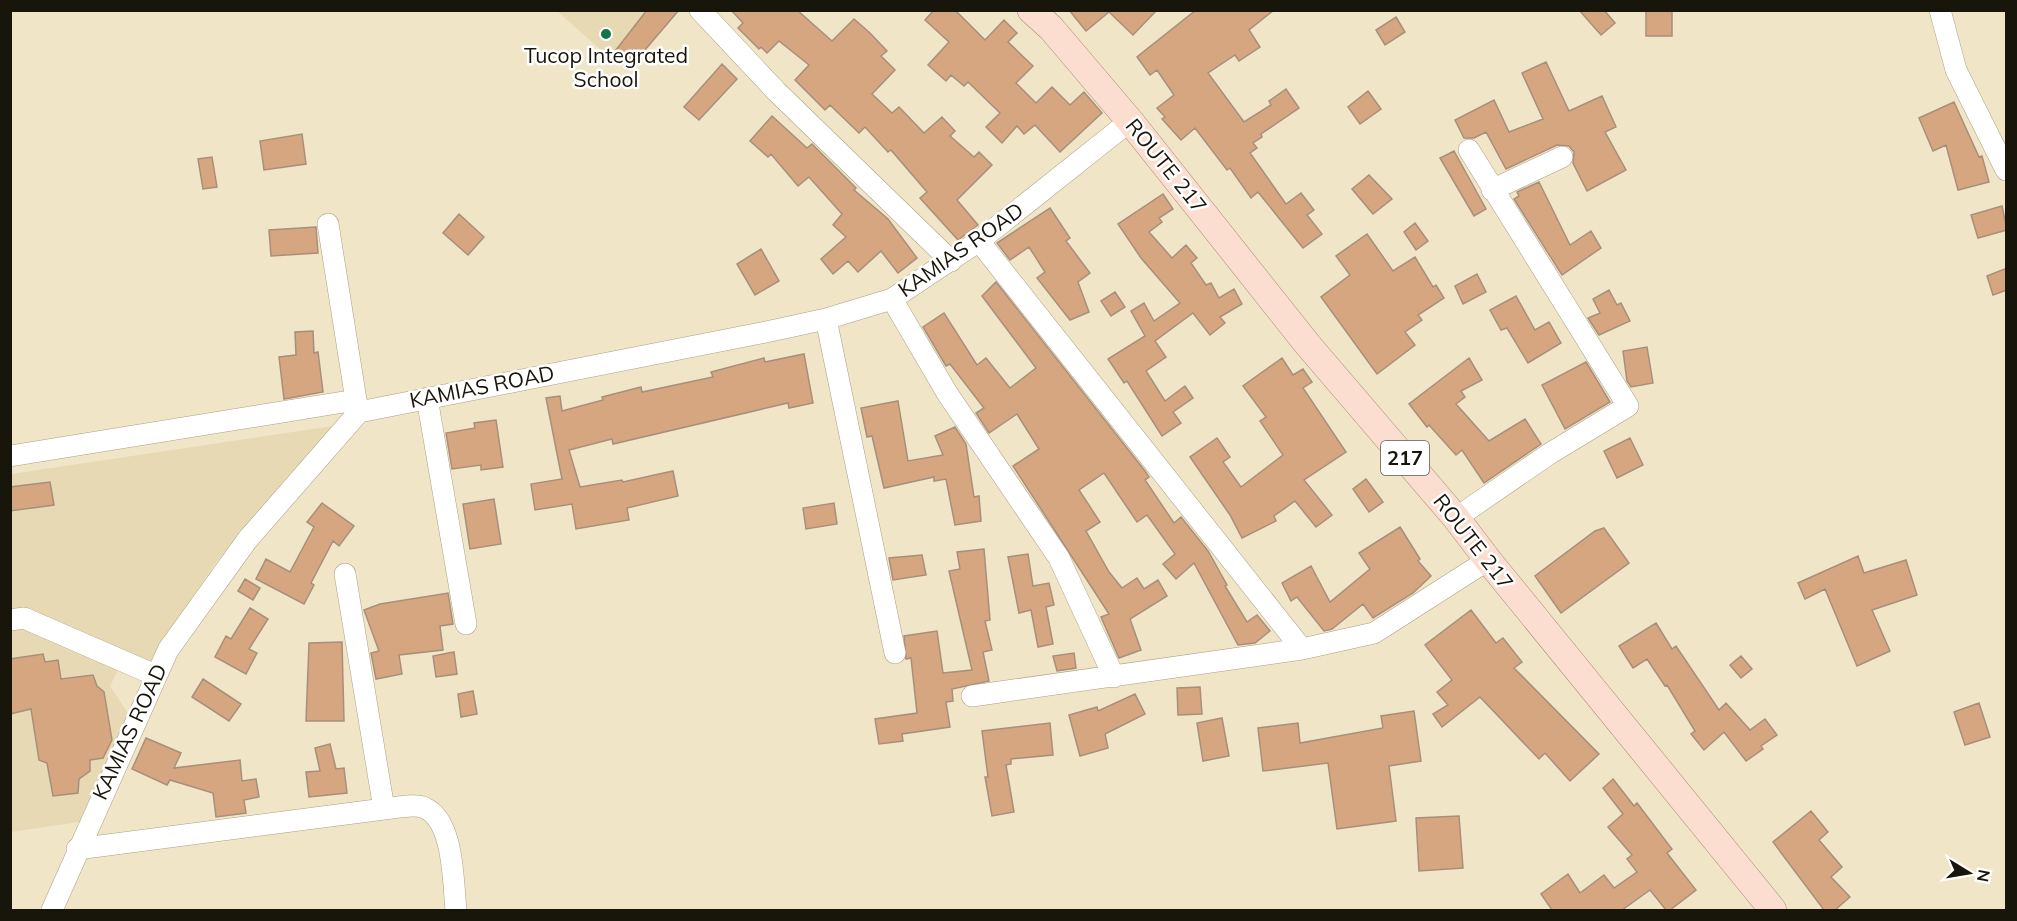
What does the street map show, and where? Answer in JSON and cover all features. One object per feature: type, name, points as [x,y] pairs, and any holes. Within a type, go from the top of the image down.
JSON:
[{"type":"main road","name":"ROUTE 217","points":[[1031,10],[1050,28],[1130,121],[1308,345],[1456,518],[1773,910]]},
{"type":"street","points":[[700,10],[776,91],[951,261]]},
{"type":"street","points":[[1940,10],[1956,70],[2007,170]]},
{"type":"street","name":"KAMIAS ROAD","points":[[52,910],[77,849],[168,650],[248,539],[357,406],[427,398],[826,318],[892,299],[980,241],[1130,121]]},
{"type":"street","points":[[1456,518],[1549,454],[1628,406],[1469,150]]},
{"type":"street","points":[[1492,190],[1562,157]]},
{"type":"street","points":[[10,456],[357,406],[328,224]]},
{"type":"street","points":[[980,241],[1302,649]]},
{"type":"street","points":[[892,299],[947,393],[1059,558],[1114,676]]},
{"type":"street","points":[[826,318],[895,653]]},
{"type":"street","points":[[427,398],[466,624]]},
{"type":"street","points":[[972,696],[1302,649],[1374,633],[1488,560]]},
{"type":"street","points":[[345,574],[384,808]]},
{"type":"street","points":[[10,620],[24,618],[155,675]]},
{"type":"street","points":[[77,849],[384,808],[423,806],[439,817],[446,833],[456,910]]},
{"type":"shaded area","name":"Tucop Integrated School","points":[[557,11],[650,11],[609,57]]},
{"type":"shaded area","points":[[333,426],[214,565],[147,667],[123,660],[110,686],[129,715],[79,822],[11,832],[11,474]]},
{"type":"building","points":[[647,10],[679,10],[633,64],[616,50]]},
{"type":"building","points":[[731,10],[797,10],[832,41],[854,19],[887,51],[881,56],[895,70],[872,94],[892,113],[899,107],[924,133],[942,117],[955,131],[950,136],[974,157],[979,152],[992,165],[957,200],[978,225],[958,240],[920,198],[927,192],[891,150],[888,152],[865,127],[859,133],[830,105],[825,110],[795,80],[809,65],[779,41],[767,53],[761,47],[759,49],[738,28],[743,23]]},
{"type":"building","points":[[934,10],[955,10],[985,40],[1004,20],[1017,33],[1008,42],[1033,66],[1016,83],[1036,103],[1052,87],[1070,105],[1084,92],[1102,113],[1060,152],[1035,125],[1024,134],[1017,126],[1002,143],[986,127],[1000,113],[968,82],[964,86],[951,75],[946,81],[928,65],[949,42],[925,20]]},
{"type":"building","points":[[1069,10],[1157,10],[1133,35],[1109,12],[1086,31]]},
{"type":"building","points":[[1196,10],[1274,10],[1249,30],[1260,47],[1239,61],[1235,55],[1208,73],[1244,122],[1271,105],[1269,101],[1286,89],[1299,108],[1261,134],[1262,137],[1253,143],[1257,148],[1250,153],[1286,204],[1301,193],[1314,210],[1307,215],[1322,234],[1303,248],[1258,192],[1251,198],[1230,168],[1227,170],[1195,128],[1181,140],[1162,119],[1165,117],[1157,108],[1174,95],[1157,70],[1150,75],[1137,57]]},
{"type":"building","points":[[1579,10],[1604,10],[1615,23],[1601,35]]},
{"type":"building","points":[[1646,10],[1672,10],[1672,36],[1646,36]]},
{"type":"building","points":[[1396,17],[1405,32],[1385,45],[1376,30]]},
{"type":"building","points":[[1546,62],[1569,111],[1602,96],[1616,127],[1605,132],[1626,170],[1587,191],[1573,163],[1574,152],[1569,146],[1557,145],[1506,169],[1486,132],[1474,138],[1464,138],[1455,120],[1494,100],[1509,132],[1543,119],[1522,73]]},
{"type":"building","points":[[722,64],[737,79],[699,120],[684,107]]},
{"type":"building","points":[[1368,91],[1381,109],[1360,124],[1348,107]]},
{"type":"building","points":[[1954,102],[1979,157],[1982,156],[1989,182],[1958,190],[1946,145],[1933,151],[1919,118]]},
{"type":"building","points":[[772,116],[807,148],[812,144],[856,188],[854,190],[888,219],[917,258],[898,273],[881,251],[858,272],[848,261],[833,274],[821,259],[846,237],[833,225],[842,214],[809,177],[798,186],[771,154],[768,157],[750,141]]},
{"type":"building","points":[[302,134],[306,164],[264,170],[260,141]]},
{"type":"building","points":[[1454,151],[1486,209],[1474,216],[1440,158]]},
{"type":"building","points":[[212,157],[217,187],[203,189],[198,159]]},
{"type":"building","points":[[1369,175],[1392,199],[1373,214],[1352,189]]},
{"type":"building","points":[[1539,182],[1570,245],[1591,231],[1601,248],[1562,275],[1514,199],[1519,196],[1517,192]]},
{"type":"building","points":[[1163,194],[1173,209],[1159,218],[1162,222],[1149,232],[1172,258],[1186,245],[1197,258],[1191,263],[1206,285],[1211,283],[1219,298],[1234,289],[1242,304],[1220,317],[1225,323],[1210,335],[1193,313],[1155,341],[1166,357],[1146,371],[1165,401],[1185,386],[1193,398],[1173,412],[1181,423],[1162,436],[1127,381],[1124,383],[1108,359],[1145,336],[1131,311],[1144,303],[1154,321],[1180,303],[1141,258],[1118,224]]},
{"type":"building","points":[[2002,206],[2007,230],[1978,238],[1971,215]]},
{"type":"building","points":[[1050,208],[1070,238],[1066,241],[1090,273],[1078,282],[1089,312],[1070,320],[1037,278],[1045,272],[1029,247],[1010,260],[997,243]]},
{"type":"building","points":[[459,214],[484,237],[468,255],[443,233]]},
{"type":"building","points":[[1415,223],[1428,241],[1416,250],[1404,232]]},
{"type":"building","points":[[316,227],[318,253],[271,256],[269,230]]},
{"type":"building","points":[[1367,234],[1393,271],[1415,257],[1433,287],[1436,285],[1444,298],[1418,315],[1422,320],[1405,332],[1415,345],[1377,374],[1321,297],[1350,275],[1336,256]]},
{"type":"building","points":[[761,249],[779,281],[755,295],[737,264]]},
{"type":"building","points":[[2007,268],[2007,290],[1993,295],[1987,276]]},
{"type":"building","points":[[1477,274],[1486,292],[1463,304],[1455,286]]},
{"type":"building","points":[[996,282],[1145,471],[1149,477],[1145,480],[1174,523],[1181,517],[1208,551],[1227,585],[1225,586],[1247,622],[1257,615],[1270,631],[1255,643],[1238,645],[1194,563],[1176,579],[1163,564],[1175,554],[1147,515],[1137,522],[1104,473],[1079,490],[1100,522],[1086,531],[1109,572],[1122,588],[1137,578],[1144,589],[1158,580],[1167,596],[1130,619],[1141,650],[1119,658],[1101,617],[1109,614],[1013,466],[1039,449],[1017,414],[989,433],[976,413],[984,408],[950,364],[946,366],[923,327],[944,313],[977,365],[986,358],[1010,388],[1036,368],[982,296]]},
{"type":"building","points":[[1609,290],[1617,305],[1621,303],[1630,321],[1599,335],[1588,318],[1600,313],[1593,299]]},
{"type":"building","points":[[1115,292],[1125,307],[1111,316],[1101,301]]},
{"type":"building","points":[[1516,296],[1535,330],[1549,322],[1561,343],[1528,363],[1507,328],[1501,330],[1490,310]]},
{"type":"building","points":[[313,331],[314,353],[318,352],[323,392],[284,399],[279,357],[296,355],[295,332]]},
{"type":"building","points":[[1647,347],[1653,383],[1631,387],[1627,381],[1623,351]]},
{"type":"building","points":[[804,354],[813,403],[789,408],[788,403],[613,444],[612,439],[569,450],[580,487],[622,480],[623,482],[673,471],[678,496],[627,508],[629,520],[576,529],[572,504],[535,510],[531,484],[562,479],[546,398],[560,396],[562,411],[641,387],[642,392],[713,377],[711,372],[764,358],[765,362]]},
{"type":"building","points":[[1282,358],[1293,375],[1303,369],[1312,382],[1303,388],[1346,452],[1304,480],[1332,515],[1316,527],[1295,501],[1274,516],[1276,521],[1242,538],[1230,515],[1190,457],[1217,438],[1230,457],[1223,462],[1241,487],[1283,455],[1260,421],[1266,417],[1243,386]]},
{"type":"building","points":[[1469,358],[1482,380],[1461,391],[1465,397],[1456,404],[1489,441],[1525,419],[1541,444],[1484,483],[1462,450],[1456,455],[1429,425],[1427,427],[1409,404]]},
{"type":"building","points":[[1586,362],[1610,402],[1565,429],[1542,385]]},
{"type":"building","points":[[898,401],[908,461],[943,455],[935,436],[955,427],[966,444],[974,497],[979,496],[981,521],[955,525],[946,479],[934,481],[934,477],[884,488],[872,436],[867,437],[861,408]]},
{"type":"building","points":[[496,420],[503,467],[481,470],[481,465],[452,469],[446,433],[475,428],[474,423]]},
{"type":"building","points":[[1630,438],[1643,465],[1617,478],[1604,451]]},
{"type":"building","points":[[1366,479],[1383,502],[1369,512],[1353,489]]},
{"type":"building","points":[[50,482],[54,505],[10,511],[10,487]]},
{"type":"building","points":[[494,499],[501,544],[470,549],[463,504]]},
{"type":"building","points":[[322,503],[354,526],[339,546],[333,541],[311,583],[314,585],[304,604],[256,579],[266,559],[290,572],[314,527],[307,522]]},
{"type":"building","points":[[834,503],[837,524],[806,529],[803,508]]},
{"type":"building","points":[[1400,527],[1420,559],[1418,561],[1431,576],[1413,593],[1373,618],[1363,604],[1332,629],[1324,631],[1297,597],[1291,601],[1282,583],[1311,566],[1330,602],[1370,569],[1359,553]]},
{"type":"building","points":[[1604,528],[1629,563],[1561,613],[1535,576],[1595,531]]},
{"type":"building","points":[[984,549],[990,620],[985,621],[992,650],[983,652],[989,681],[952,689],[953,701],[946,702],[950,727],[902,734],[903,741],[879,744],[875,719],[917,713],[911,658],[906,659],[904,636],[937,631],[943,673],[972,670],[949,571],[960,569],[957,552]]},
{"type":"building","points":[[1028,554],[1033,586],[1049,583],[1054,605],[1046,607],[1053,644],[1038,647],[1031,610],[1019,613],[1008,557]]},
{"type":"building","points":[[922,555],[926,575],[893,580],[889,558]]},
{"type":"building","points":[[1858,556],[1864,573],[1906,560],[1917,595],[1872,610],[1890,651],[1857,666],[1825,589],[1805,599],[1798,583]]},
{"type":"building","points":[[245,579],[260,588],[253,600],[238,591]]},
{"type":"building","points":[[448,593],[453,624],[440,626],[443,650],[399,655],[402,674],[376,679],[371,653],[379,651],[364,610],[380,604]]},
{"type":"building","points":[[250,608],[268,619],[249,649],[257,653],[246,674],[215,657],[226,636],[231,639]]},
{"type":"building","points":[[1471,610],[1496,643],[1503,638],[1522,662],[1514,668],[1599,754],[1570,781],[1545,753],[1539,759],[1480,697],[1442,727],[1433,714],[1448,705],[1437,692],[1452,680],[1425,645]]},
{"type":"building","points":[[1656,623],[1672,649],[1676,646],[1719,710],[1726,703],[1750,730],[1765,719],[1777,735],[1761,746],[1763,749],[1746,761],[1724,732],[1704,750],[1691,734],[1695,731],[1667,685],[1665,686],[1647,659],[1633,668],[1619,646]]},
{"type":"building","points":[[342,642],[344,721],[306,721],[309,643]]},
{"type":"building","points":[[454,652],[457,674],[436,677],[433,656]]},
{"type":"building","points":[[1074,653],[1076,668],[1057,671],[1053,656]]},
{"type":"building","points":[[43,654],[45,662],[58,660],[61,679],[93,675],[97,686],[104,692],[112,740],[103,758],[90,760],[90,771],[79,779],[78,793],[53,796],[47,763],[39,760],[31,709],[10,714],[10,659]]},
{"type":"building","points":[[1741,656],[1752,669],[1741,678],[1730,665]]},
{"type":"building","points":[[203,679],[241,704],[229,721],[192,697]]},
{"type":"building","points":[[1200,687],[1202,714],[1178,715],[1177,688]]},
{"type":"building","points":[[473,691],[477,714],[461,717],[458,694]]},
{"type":"building","points":[[1135,694],[1145,714],[1105,734],[1108,748],[1080,756],[1069,715],[1097,707],[1098,711]]},
{"type":"building","points":[[1979,703],[1990,737],[1965,745],[1954,712]]},
{"type":"building","points":[[1414,711],[1421,761],[1389,766],[1396,821],[1337,829],[1328,763],[1263,771],[1258,728],[1298,723],[1300,743],[1383,728],[1381,716]]},
{"type":"building","points":[[1222,718],[1229,756],[1203,761],[1197,723]]},
{"type":"building","points":[[1050,723],[1053,755],[1011,759],[1011,764],[1006,765],[1014,812],[992,816],[985,777],[988,777],[982,731]]},
{"type":"building","points":[[146,738],[181,753],[174,768],[240,760],[242,781],[256,779],[259,797],[244,800],[246,813],[216,817],[213,793],[170,780],[167,785],[132,769]]},
{"type":"building","points":[[330,744],[336,769],[344,768],[347,793],[309,797],[306,772],[320,771],[315,748]]},
{"type":"building","points":[[1613,779],[1634,806],[1637,803],[1672,849],[1667,853],[1696,890],[1670,910],[1666,910],[1650,890],[1622,910],[1552,910],[1541,894],[1568,874],[1580,893],[1604,875],[1614,888],[1637,872],[1627,859],[1632,855],[1608,827],[1623,814],[1603,788]]},
{"type":"building","points":[[1811,811],[1828,832],[1819,840],[1842,867],[1831,877],[1850,897],[1835,910],[1824,910],[1773,842]]},
{"type":"building","points":[[1459,816],[1463,868],[1419,871],[1416,818]]},
{"type":"place","name":"Tucop Integrated School","points":[[606,34]]}]
